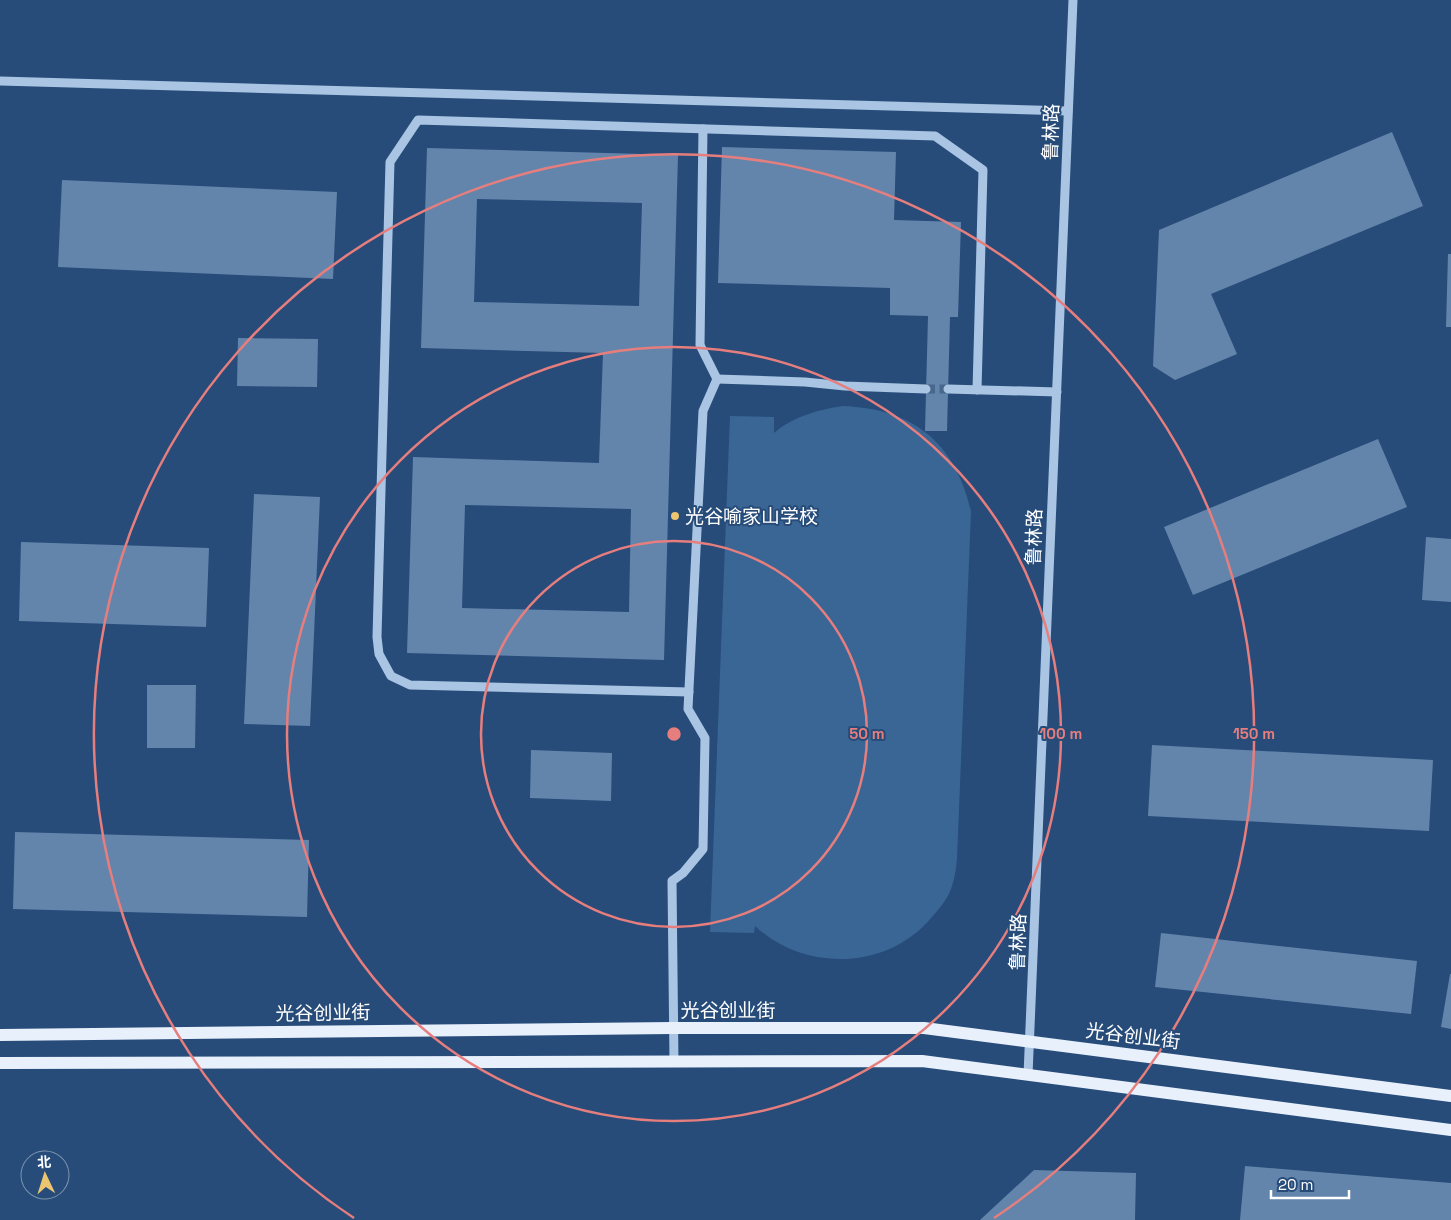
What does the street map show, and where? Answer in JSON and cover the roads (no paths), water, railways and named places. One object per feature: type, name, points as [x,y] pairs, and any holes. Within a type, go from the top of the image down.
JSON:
[{"type":"main road","name":"光谷创业街","points":[[0,1035],[673,1028],[924,1028],[1451,1096]]},
{"type":"main road","points":[[0,1063],[922,1061],[1451,1130]]},
{"type":"street","name":"鲁林路","points":[[1028,1075],[1073,0]]},
{"type":"street","points":[[0,81],[1068,111]]},
{"type":"street","points":[[689,692],[410,685],[391,676],[379,654],[377,637],[390,162],[418,120],[935,136],[983,170],[978,390]]},
{"type":"street","points":[[703,129],[700,345],[717,379]]},
{"type":"street","points":[[717,379],[926,389]]},
{"type":"street","points":[[674,1062],[672,881],[683,873],[703,849],[705,738],[688,709],[703,411],[717,379]]},
{"type":"street","points":[[948,389],[1056,392]]},
{"type":"tunnel","points":[[926,389],[948,389]]},
{"type":"place","name":"光谷喻家山学校","points":[[675,516]]}]
